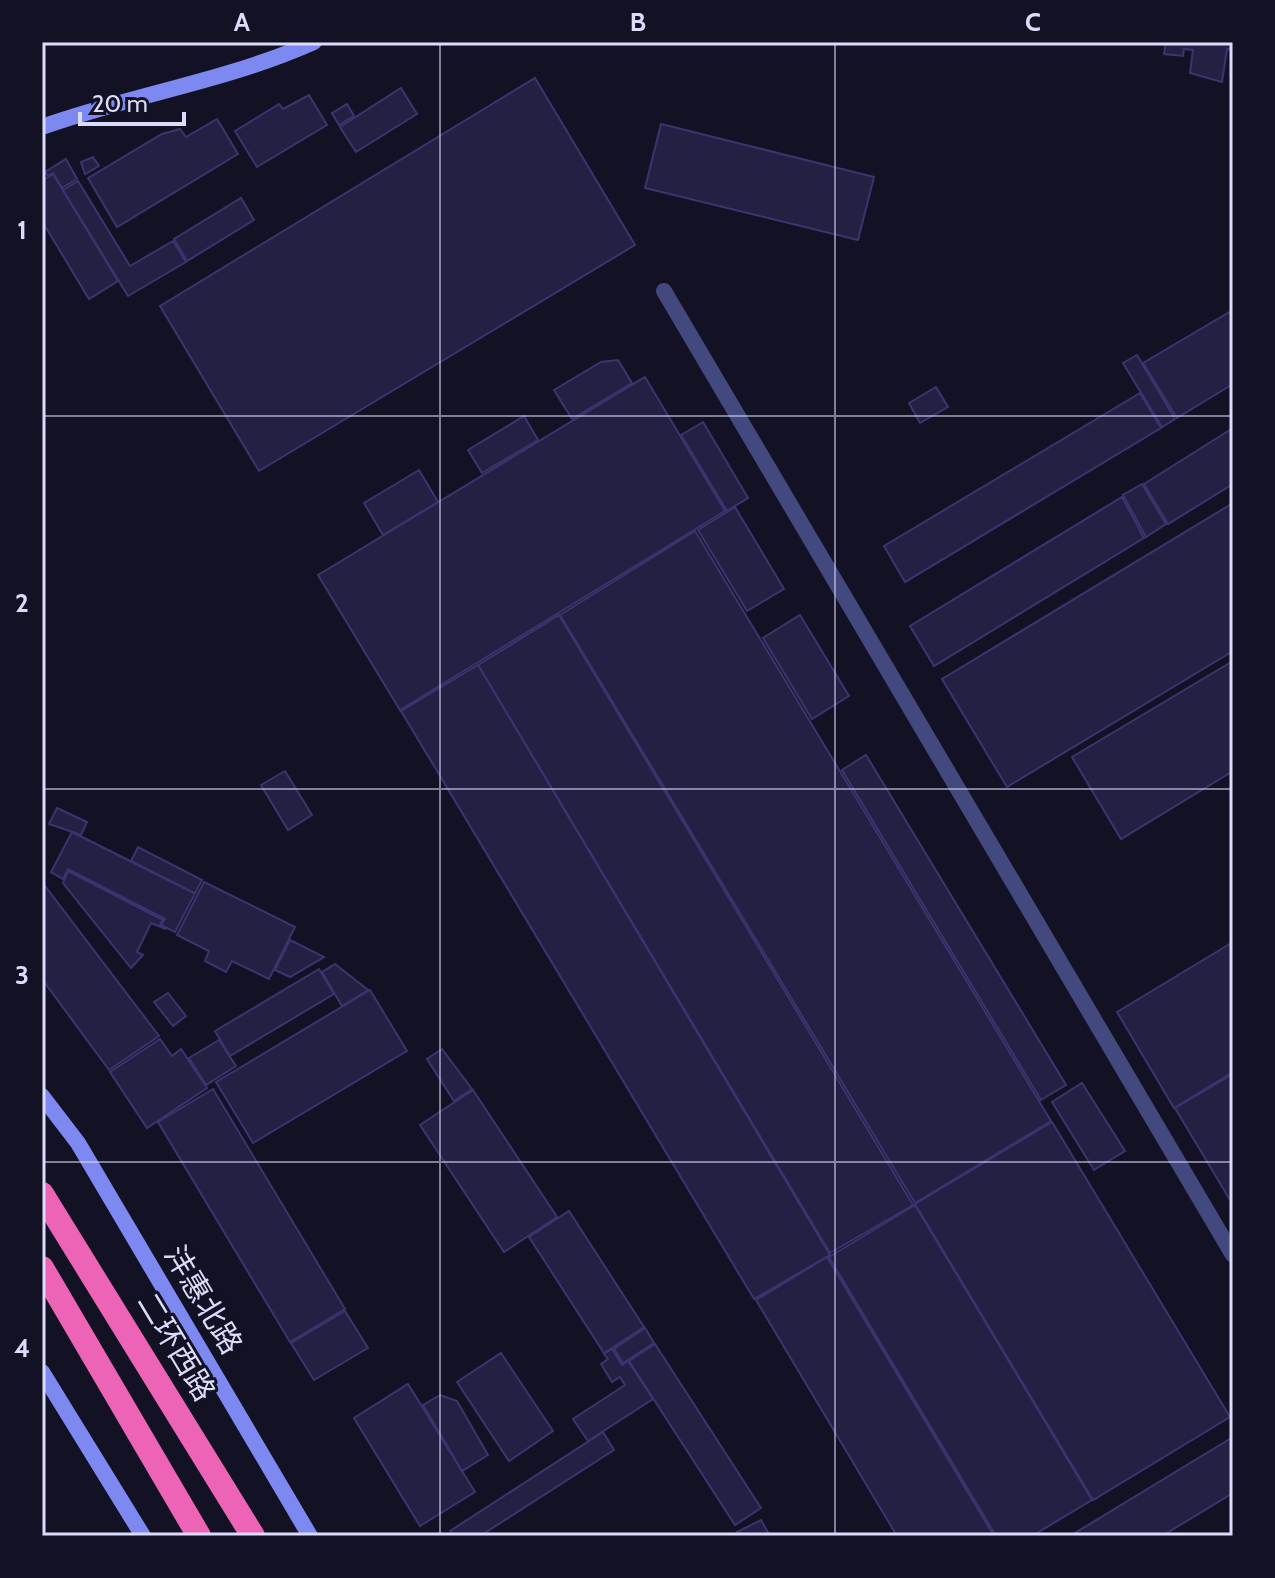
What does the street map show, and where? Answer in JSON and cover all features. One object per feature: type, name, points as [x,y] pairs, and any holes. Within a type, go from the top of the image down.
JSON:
[{"type":"highway","name":"二环西路","points":[[42,1194],[253,1536]]},
{"type":"highway","points":[[42,1268],[199,1536]]},
{"type":"main road","points":[[42,127],[275,60],[314,42]]},
{"type":"main road","name":"沣惠北路","points":[[42,1096],[78,1143],[310,1536]]},
{"type":"main road","points":[[42,1372],[143,1536]]},
{"type":"street","points":[[664,291],[1233,1255]]},
{"type":"building","points":[[1166,42],[1233,42],[1233,50],[1227,49],[1222,82],[1190,73],[1193,50],[1184,49],[1183,56],[1164,54]]},
{"type":"building","points":[[535,78],[635,245],[259,471],[160,306]]},
{"type":"building","points":[[401,88],[417,114],[356,152],[340,127]]},
{"type":"building","points":[[309,95],[327,125],[257,167],[235,131],[279,104],[283,109]]},
{"type":"building","points":[[347,104],[354,116],[339,125],[332,113]]},
{"type":"building","points":[[217,119],[238,154],[117,227],[88,178],[162,134],[180,129],[186,137]]},
{"type":"building","points":[[661,124],[874,177],[858,240],[645,188]]},
{"type":"building","points":[[93,157],[99,166],[85,174],[81,162]]},
{"type":"building","points":[[66,159],[77,179],[62,188],[53,173],[48,176],[45,172]]},
{"type":"building","points":[[53,174],[118,281],[89,299],[42,221],[42,181]]},
{"type":"building","points":[[78,181],[130,266],[173,241],[186,262],[128,296],[63,190]]},
{"type":"building","points":[[241,198],[254,220],[187,261],[174,239]]},
{"type":"building","points":[[1233,310],[1233,384],[1177,418],[1143,363]]},
{"type":"building","points":[[1137,355],[1175,419],[1162,427],[1123,363]]},
{"type":"building","points":[[618,360],[632,383],[572,419],[554,390],[601,362]]},
{"type":"building","points":[[645,377],[725,511],[400,710],[318,575]]},
{"type":"building","points":[[936,387],[948,407],[920,423],[909,403]]},
{"type":"building","points":[[1140,393],[1161,428],[905,582],[884,546]]},
{"type":"building","points":[[524,416],[538,440],[482,473],[468,450]]},
{"type":"building","points":[[703,422],[748,498],[727,511],[681,435]]},
{"type":"building","points":[[1233,428],[1233,484],[1168,524],[1144,484]]},
{"type":"building","points":[[419,470],[438,502],[383,535],[364,503]]},
{"type":"building","points":[[1142,484],[1166,524],[1146,537],[1123,495]]},
{"type":"building","points":[[1122,497],[1144,538],[934,666],[910,626]]},
{"type":"building","points":[[1233,503],[1233,651],[1007,787],[942,679]]},
{"type":"building","points":[[735,507],[784,589],[747,611],[698,530]]},
{"type":"building","points":[[695,531],[1051,1121],[915,1203],[560,615]]},
{"type":"building","points":[[559,615],[913,1205],[830,1253],[478,665]]},
{"type":"building","points":[[800,615],[849,696],[812,719],[763,638]]},
{"type":"building","points":[[1233,661],[1233,771],[1121,839],[1072,757]]},
{"type":"building","points":[[478,665],[830,1255],[754,1299],[401,711]]},
{"type":"building","points":[[866,755],[1066,1085],[1041,1100],[842,770]]},
{"type":"building","points":[[285,771],[312,815],[288,830],[261,785]]},
{"type":"building","points":[[57,808],[87,822],[81,835],[49,824]]},
{"type":"building","points":[[72,832],[194,893],[131,861],[138,847],[202,880],[175,932],[161,925],[165,919],[68,869],[63,879],[51,872]]},
{"type":"building","points":[[68,871],[163,920],[160,925],[166,929],[151,923],[137,952],[143,955],[131,968],[63,883]]},
{"type":"building","points":[[42,882],[159,1036],[109,1070],[42,979]]},
{"type":"building","points":[[204,882],[295,927],[269,979],[232,961],[226,972],[205,961],[209,951],[177,935]]},
{"type":"building","points":[[290,940],[324,957],[290,977],[275,970]]},
{"type":"building","points":[[1233,942],[1233,1072],[1174,1108],[1117,1012]]},
{"type":"building","points":[[335,964],[368,990],[342,1006],[322,972]]},
{"type":"building","points":[[319,969],[334,994],[230,1056],[215,1031]]},
{"type":"building","points":[[370,990],[407,1051],[253,1143],[216,1082]]},
{"type":"building","points":[[168,993],[186,1016],[173,1026],[154,1002]]},
{"type":"building","points":[[160,1039],[172,1056],[181,1049],[207,1088],[147,1128],[110,1072]]},
{"type":"building","points":[[219,1040],[236,1066],[206,1085],[189,1058]]},
{"type":"building","points":[[442,1049],[472,1089],[454,1101],[427,1059]]},
{"type":"building","points":[[1233,1074],[1233,1205],[1175,1108]]},
{"type":"building","points":[[1082,1083],[1125,1151],[1094,1170],[1052,1102]]},
{"type":"building","points":[[213,1089],[345,1309],[290,1342],[158,1122]]},
{"type":"building","points":[[473,1090],[557,1217],[504,1252],[420,1125]]},
{"type":"building","points":[[1052,1122],[1230,1417],[1093,1500],[915,1204]]},
{"type":"building","points":[[915,1205],[1092,1500],[1032,1536],[996,1536],[829,1257]]},
{"type":"building","points":[[569,1211],[644,1327],[604,1353],[529,1237]]},
{"type":"building","points":[[827,1257],[994,1536],[897,1536],[756,1300]]},
{"type":"building","points":[[345,1311],[368,1348],[314,1380],[291,1343]]},
{"type":"building","points":[[645,1328],[654,1343],[623,1363],[614,1349]]},
{"type":"building","points":[[655,1344],[761,1508],[735,1525],[629,1361]]},
{"type":"building","points":[[612,1349],[622,1365],[628,1361],[653,1399],[588,1441],[573,1419],[625,1385],[620,1377],[612,1382],[601,1364],[608,1359],[604,1354]]},
{"type":"building","points":[[501,1353],[553,1431],[509,1461],[457,1382]]},
{"type":"building","points":[[408,1384],[475,1492],[420,1526],[354,1418]]},
{"type":"building","points":[[440,1395],[457,1401],[488,1455],[462,1471],[423,1405]]},
{"type":"building","points":[[603,1432],[614,1450],[480,1536],[453,1536],[450,1531]]},
{"type":"building","points":[[1233,1437],[1233,1493],[1162,1536],[1070,1536]]},
{"type":"building","points":[[761,1520],[770,1536],[740,1536],[737,1532]]}]
